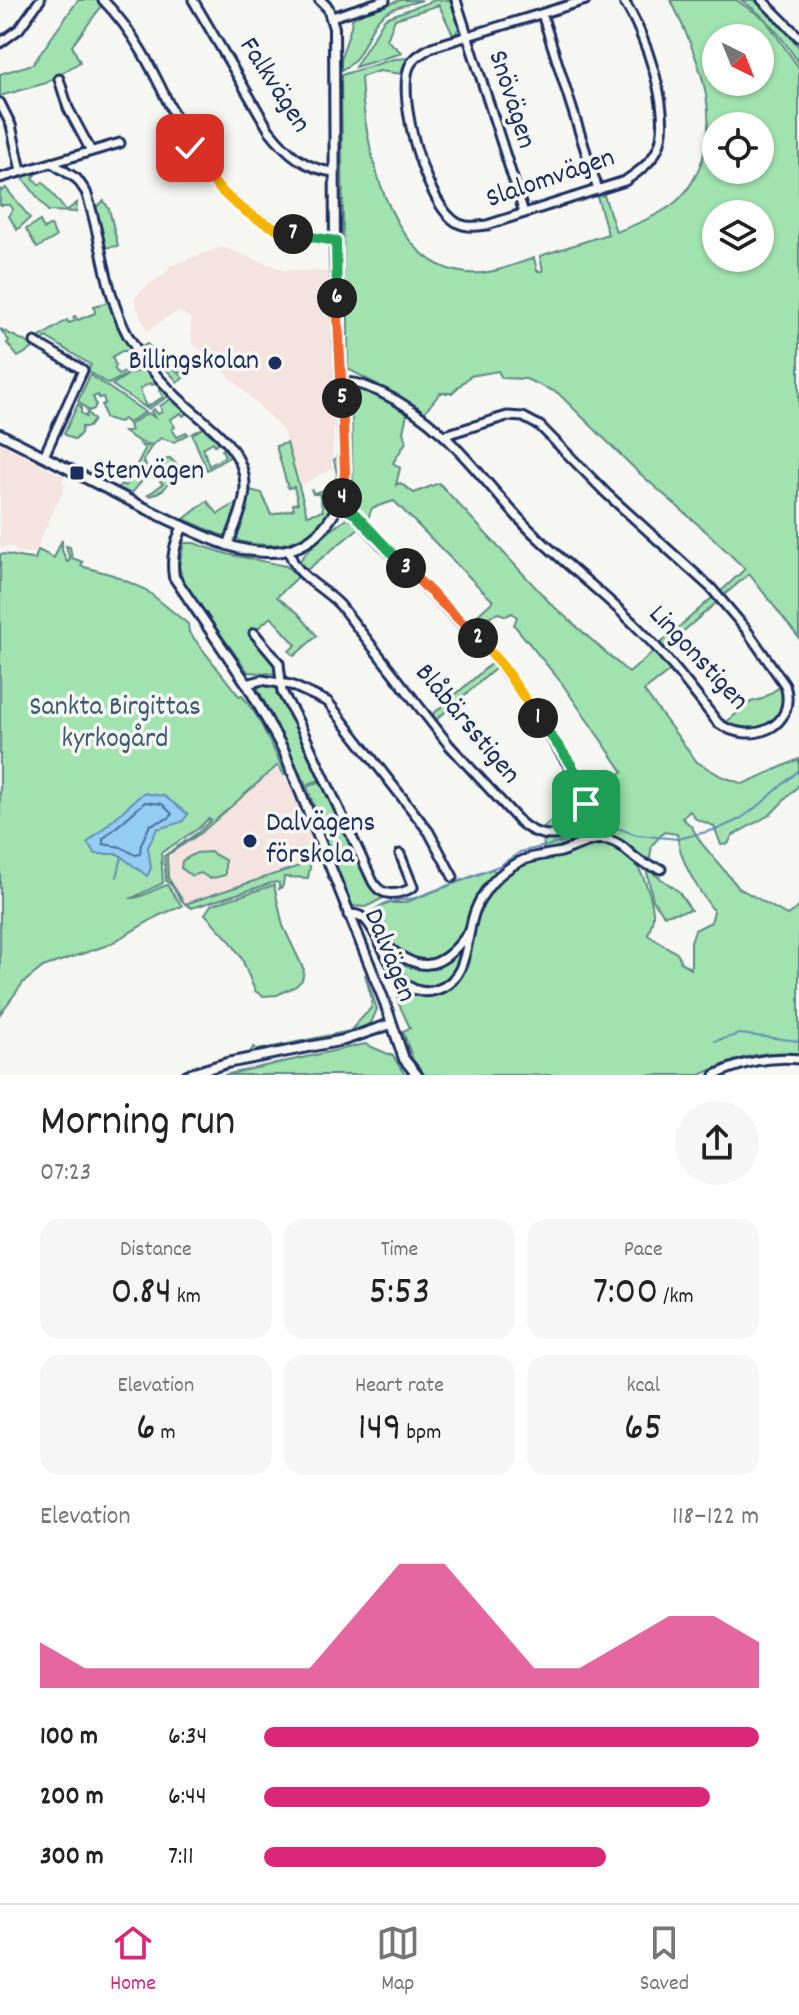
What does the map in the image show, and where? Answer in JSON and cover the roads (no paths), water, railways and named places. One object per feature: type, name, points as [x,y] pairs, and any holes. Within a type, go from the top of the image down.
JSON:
[{"type":"street","points":[[0,43],[19,29],[40,0]]},
{"type":"street","points":[[103,0],[129,31],[193,155],[226,196],[250,214],[284,232],[336,241]]},
{"type":"street","name":"Falkvägen","points":[[193,0],[269,130],[287,151],[307,166],[334,172]]},
{"type":"street","points":[[0,434],[183,526],[228,545],[260,552],[289,550],[315,537],[330,522],[339,506],[345,472],[334,172],[332,17],[320,0]]},
{"type":"street","points":[[332,17],[385,0]]},
{"type":"street","name":"Snövägen","points":[[456,0],[524,213]]},
{"type":"street","name":"Slalomvägen","points":[[586,0],[432,47],[421,53],[409,68],[408,108],[416,146],[437,198],[450,218],[461,225],[472,228],[487,225],[625,181],[640,171],[657,152],[663,122],[650,60],[623,0]]},
{"type":"street","points":[[762,0],[799,37]]},
{"type":"street","points":[[542,14],[598,190]]},
{"type":"street","points":[[59,79],[68,108],[91,151]]},
{"type":"street","points":[[0,103],[11,125],[21,171]]},
{"type":"street","points":[[0,178],[120,143]]},
{"type":"street","points":[[52,163],[77,179],[86,192],[115,304],[130,339],[161,381],[226,442],[242,464],[245,492],[228,545]]},
{"type":"street","points":[[35,342],[83,370],[44,456]]},
{"type":"street","name":"Lingonstigen","points":[[342,383],[356,382],[403,403],[445,435],[533,532],[620,610],[655,646],[718,723],[731,731],[750,734],[770,728],[780,718],[788,701],[785,685],[732,612],[692,569],[607,494],[540,426],[523,417],[507,416],[445,435]]},
{"type":"street","name":"Blåbärsstigen","points":[[289,550],[295,568],[322,587],[340,605],[451,747],[520,822],[544,836],[561,834],[574,826],[583,814],[584,789],[513,681],[480,640],[358,518],[339,506]]},
{"type":"street","name":"Dalvägen","points":[[183,526],[174,548],[174,577],[247,684],[284,751],[404,1059],[417,1075]]},
{"type":"street","name":"Dalvägen","points":[[254,633],[279,663],[282,692],[373,882],[384,894],[413,887],[400,854]]},
{"type":"street","points":[[247,684],[262,680],[281,683],[309,691],[333,707],[429,832],[453,877]]},
{"type":"street","points":[[348,915],[362,915],[399,976],[409,986],[426,992],[441,988],[456,976],[484,893],[499,875],[520,861],[569,849],[594,839],[605,839],[624,846],[643,863],[661,869]]},
{"type":"street","points":[[378,938],[407,962],[428,965],[446,958],[469,931]]},
{"type":"street","points":[[187,1075],[227,1063],[344,1040],[391,1024]]},
{"type":"street","points":[[715,1075],[770,1058],[799,1059]]},
{"type":"street","points":[[733,1067],[737,1075]]},
{"type":"water","points":[[143,793],[164,796],[188,814],[182,822],[157,829],[148,847],[151,868],[147,876],[118,854],[96,854],[87,843]]},
{"type":"waterway","points":[[372,911],[385,903],[415,898],[499,866],[520,852],[602,829],[678,839],[718,829],[740,819],[762,803],[799,770]]},
{"type":"waterway","points":[[117,877],[122,856]]},
{"type":"waterway","points":[[715,1041],[740,1034],[799,1041]]},
{"type":"place","name":"Billingskolan","points":[[275,363]]},
{"type":"place","name":"Stenvägen","points":[[77,473]]},
{"type":"place","name":"Dalvägens förskola","points":[[250,841]]},
{"type":"park label","name":"Sankta Birgittas kyrkogård","points":[[115,725]]}]
